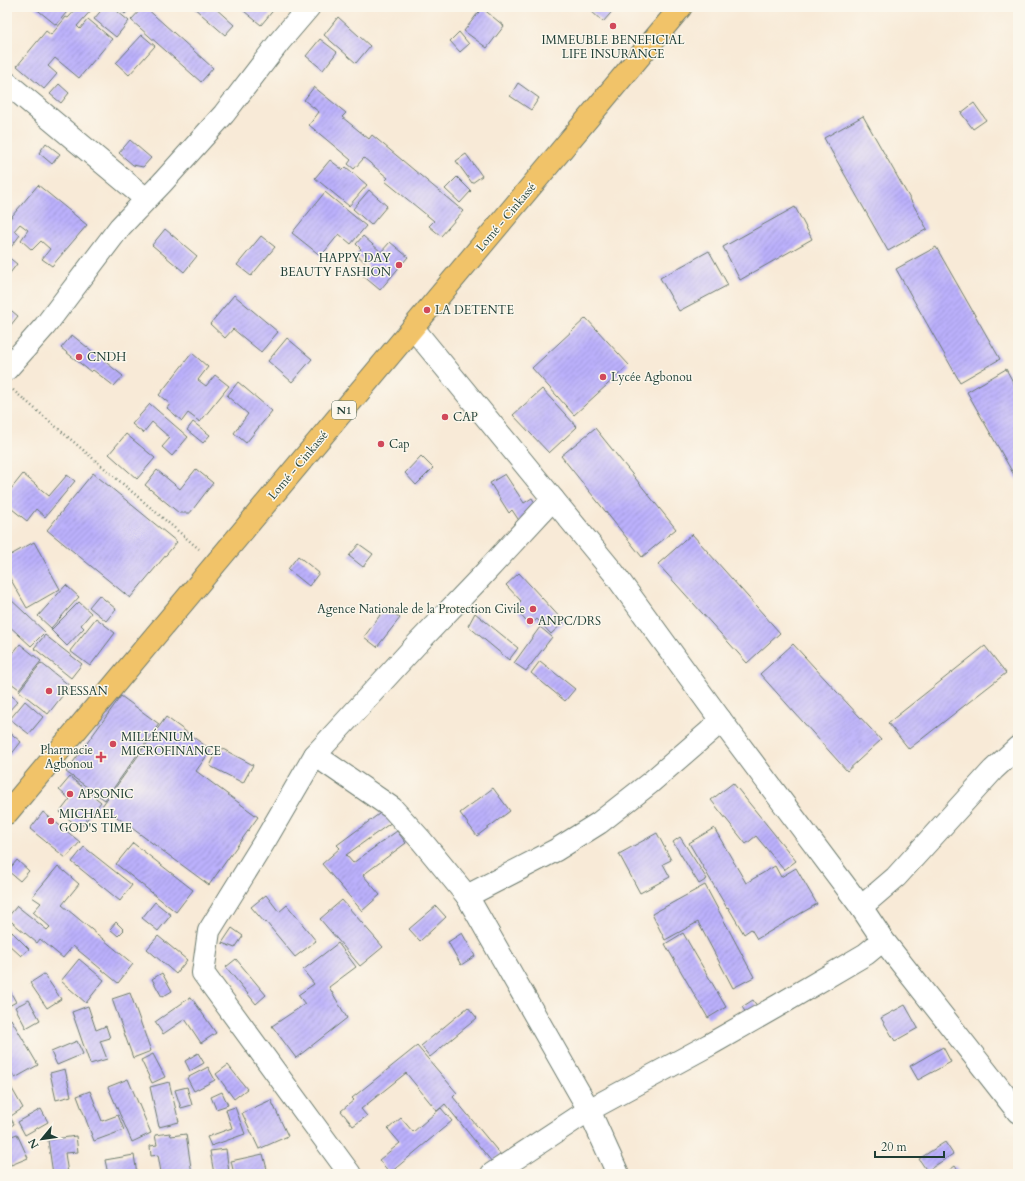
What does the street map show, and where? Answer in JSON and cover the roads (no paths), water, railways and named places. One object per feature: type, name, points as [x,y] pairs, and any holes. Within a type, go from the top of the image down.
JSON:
[{"type":"highway","name":"Lomé - Cinkassé","points":[[7,813],[681,7]]},
{"type":"street","points":[[10,379],[45,326],[120,227],[224,114],[280,41],[309,7]]},
{"type":"street","points":[[7,83],[146,199]]},
{"type":"street","points":[[413,328],[613,572],[720,719],[861,907],[883,940],[1018,1112]]},
{"type":"street","points":[[350,1174],[203,973],[209,931],[266,840],[315,755],[553,498]]},
{"type":"street","points":[[467,896],[556,850],[599,823],[650,783],[710,731],[720,719]]},
{"type":"street","points":[[861,907],[896,877],[993,770],[1018,747]]},
{"type":"street","points":[[315,755],[392,808],[421,840],[467,896],[589,1110],[618,1174]]},
{"type":"street","points":[[492,1174],[589,1110],[709,1045],[866,954],[883,940]]},
{"type":"place","name":"IMMEUBLE BENEFICIAL LIFE INSURANCE","points":[[613,26]]},
{"type":"place","name":"HAPPY DAY BEAUTY FASHION","points":[[399,265]]},
{"type":"place","name":"LA DETENTE","points":[[427,310]]},
{"type":"place","name":"CNDH","points":[[79,357]]},
{"type":"place","name":"Lycée Agbonou","points":[[603,377]]},
{"type":"place","name":"CAP","points":[[445,417]]},
{"type":"place","name":"Cap","points":[[381,444]]},
{"type":"place","name":"Agence Nationale de la Protection Civile","points":[[533,609]]},
{"type":"place","name":"ANPC/DRS","points":[[530,621]]},
{"type":"place","name":"IRESSAN","points":[[49,691]]},
{"type":"place","name":"MILLÉNIUM MICROFINANCE","points":[[113,744]]},
{"type":"place","name":"Pharmacie Agbonou","points":[[101,757]]},
{"type":"place","name":"APSONIC","points":[[70,794]]},
{"type":"place","name":"MICHAEL GOD'S TIME","points":[[51,821]]}]
